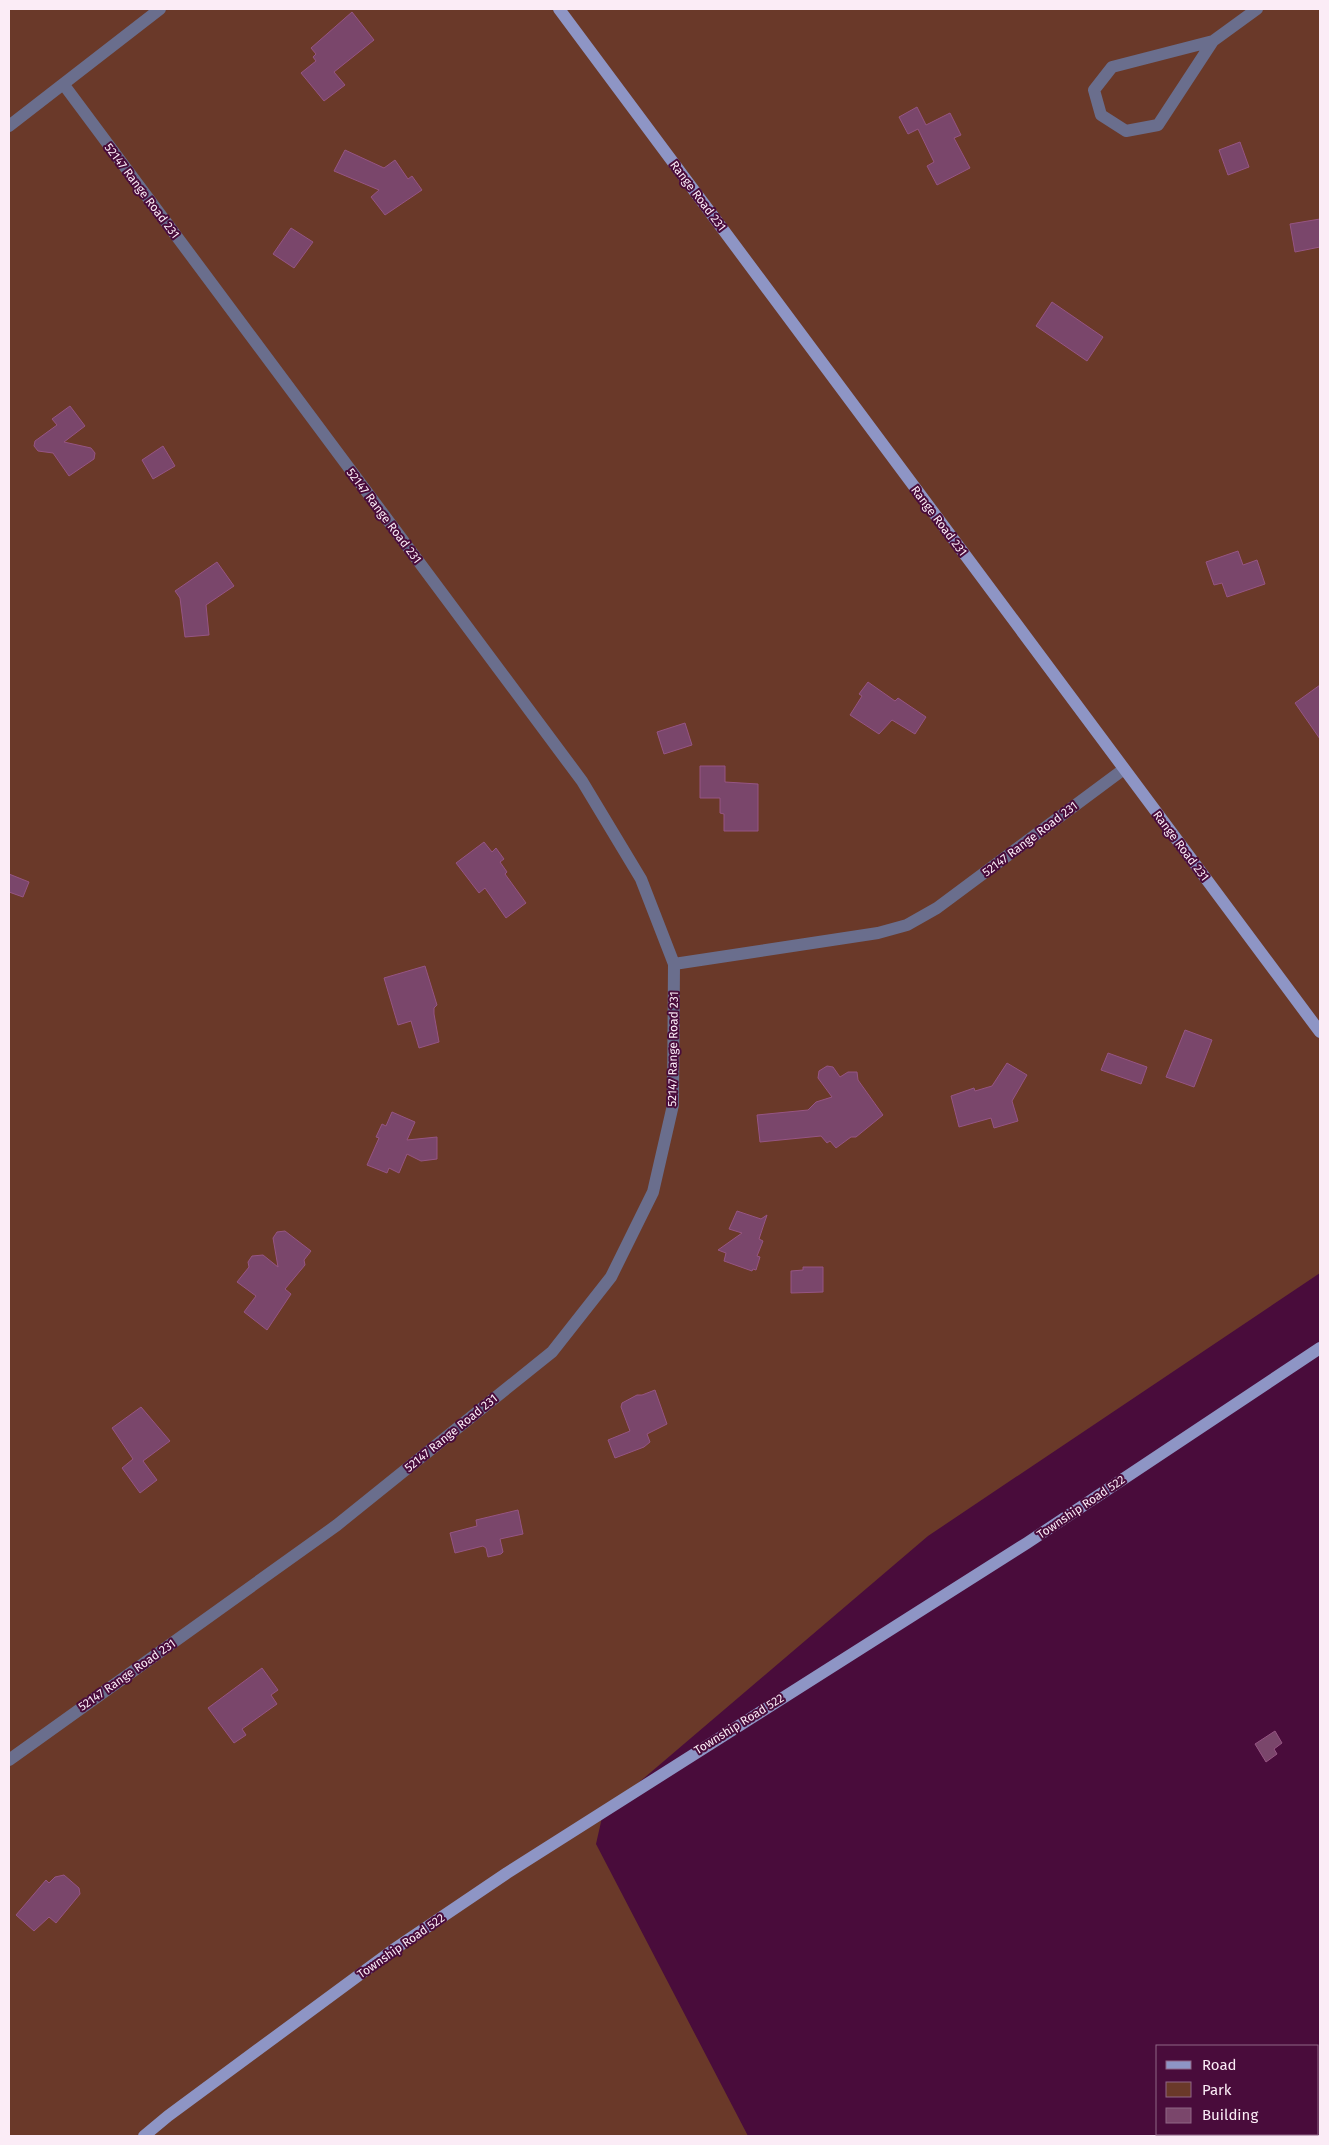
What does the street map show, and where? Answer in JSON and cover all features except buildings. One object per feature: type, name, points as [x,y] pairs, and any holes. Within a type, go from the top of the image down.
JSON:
[{"type":"main road","name":"Range Road 231","points":[[559,9],[1320,1032]]},
{"type":"main road","name":"Township Road 522","points":[[144,2136],[168,2116],[393,1950],[507,1873],[1027,1543],[1320,1348]]},
{"type":"main road","name":"Township Road 522","points":[[134,2136],[168,2116]]},
{"type":"street","points":[[9,126],[160,9]]},
{"type":"street","points":[[1213,41],[1112,67],[1094,90],[1100,115],[1126,131],[1158,126],[1213,41],[1257,9]]},
{"type":"street","name":"52147 Range Road 231","points":[[9,1760],[337,1525],[552,1352],[611,1277],[653,1192],[673,1105],[674,964],[641,879],[582,782],[64,85]]},
{"type":"street","name":"52147 Range Road 231","points":[[674,964],[842,940],[907,925],[937,908],[1124,769]]},
{"type":"green space","points":[[9,9],[1320,9],[1320,1273],[928,1536],[603,1813],[596,1844],[748,2136],[9,2136]]}]
